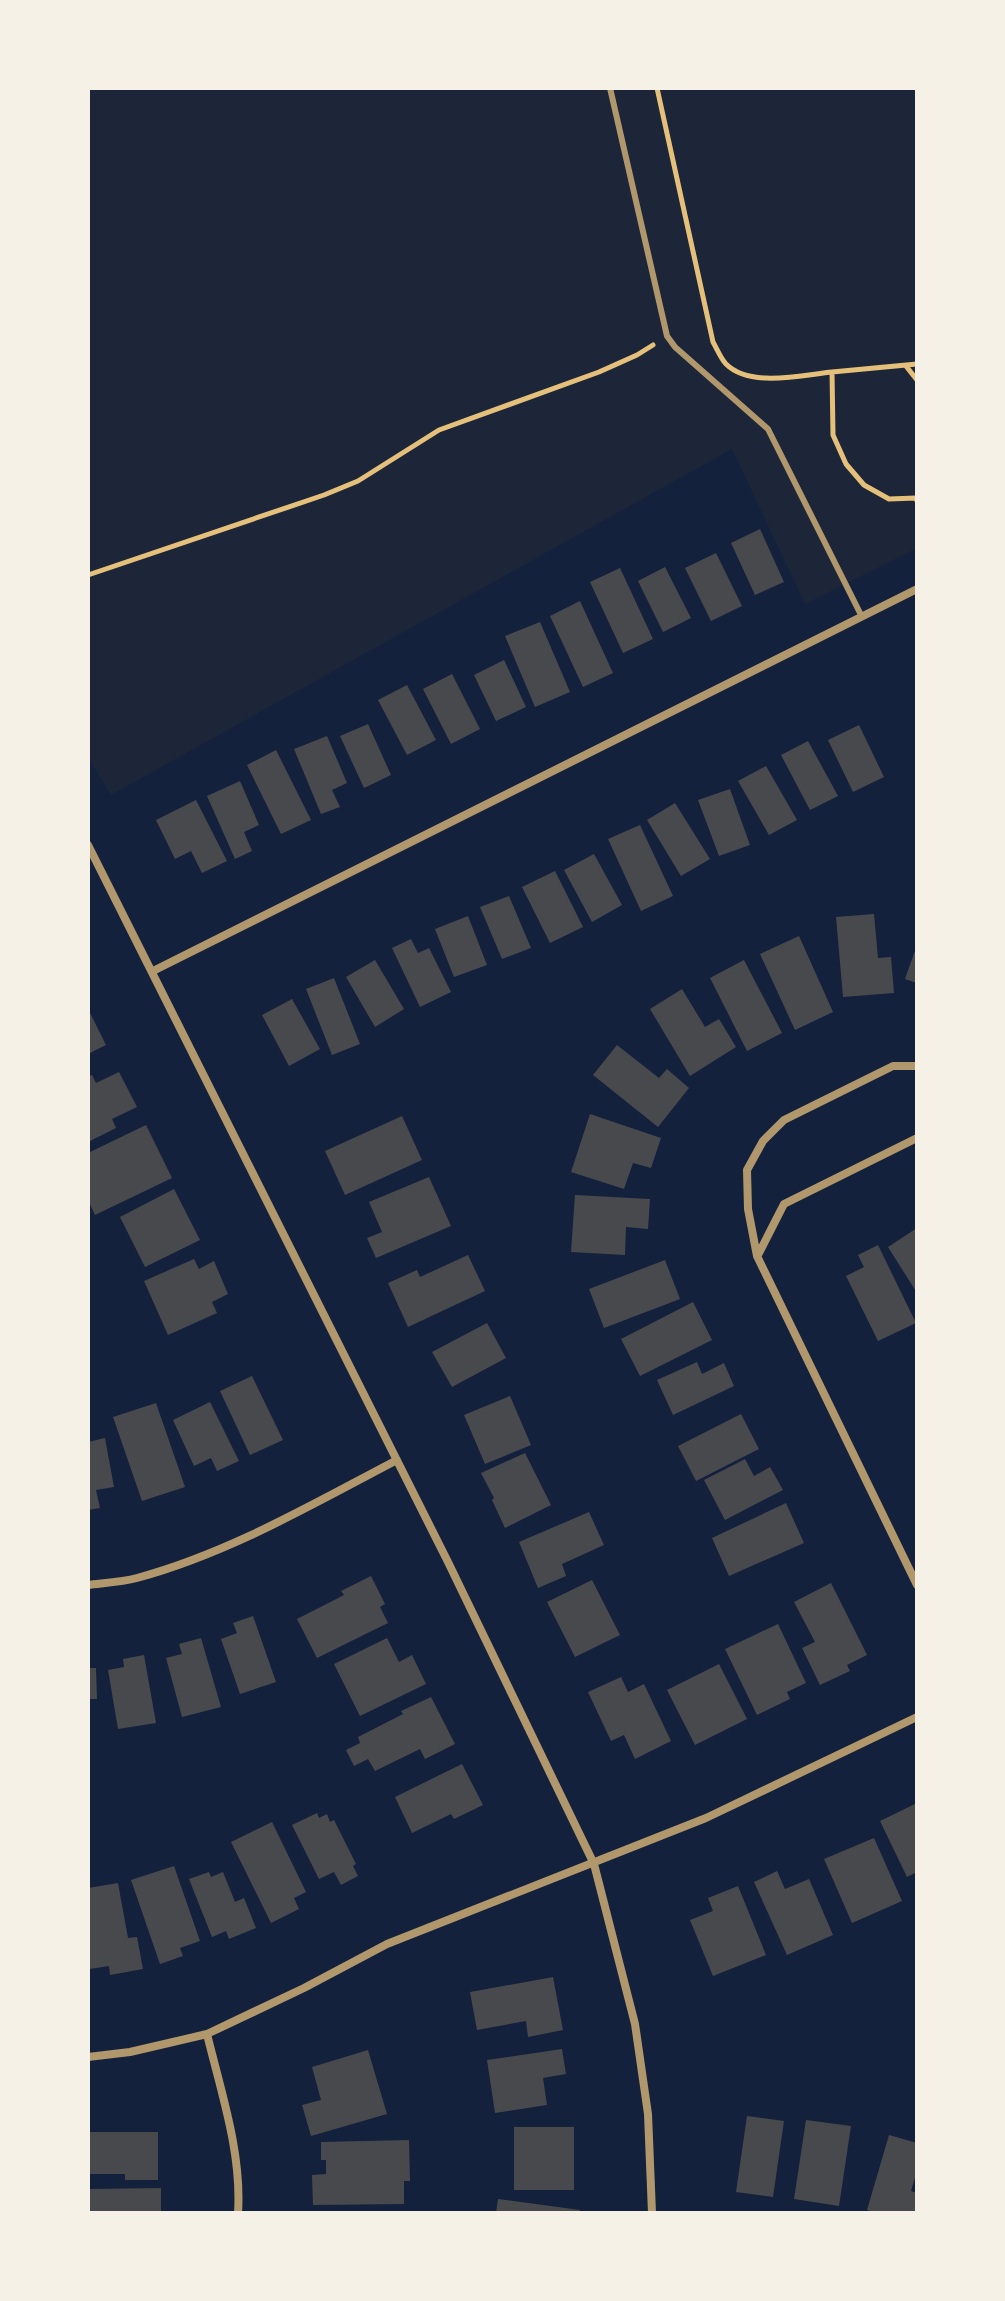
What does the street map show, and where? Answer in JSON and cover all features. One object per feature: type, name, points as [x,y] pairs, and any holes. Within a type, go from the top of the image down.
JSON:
[{"type":"street","points":[[153,971],[917,589]]},
{"type":"street","points":[[88,845],[397,1460],[594,1864],[635,2024],[648,2114],[652,2213]]},
{"type":"street","points":[[917,1066],[893,1066],[784,1120],[763,1141],[747,1170],[748,1209],[757,1256],[917,1585]]},
{"type":"street","points":[[757,1256],[784,1204],[917,1138]]},
{"type":"street","points":[[88,1585],[135,1579],[200,1557],[260,1532],[397,1460]]},
{"type":"street","points":[[88,2057],[130,2052],[207,2034],[387,1944],[706,1818],[917,1717]]},
{"type":"street","points":[[207,2034],[234,2147],[238,2213]]},
{"type":"lane","points":[[610,88],[667,336],[675,347],[768,429],[862,617]]},
{"type":"path","points":[[657,88],[713,342],[725,364],[741,374],[762,379],[917,364]]},
{"type":"path","points":[[88,575],[358,481],[439,430],[599,372],[637,355],[667,336]]},
{"type":"path","points":[[906,366],[917,380]]},
{"type":"path","points":[[832,372],[833,435],[846,464],[864,485],[889,499],[917,499]]},
{"type":"shaded area","points":[[88,88],[917,88],[917,548],[805,604],[732,449],[111,795],[88,758]]},
{"type":"building","points":[[760,529],[784,582],[755,595],[731,543]]},
{"type":"building","points":[[716,553],[742,606],[711,621],[685,568]]},
{"type":"building","points":[[665,567],[691,618],[663,632],[638,581]]},
{"type":"building","points":[[620,568],[653,639],[623,653],[590,582]]},
{"type":"building","points":[[580,601],[613,673],[583,687],[550,616]]},
{"type":"building","points":[[540,622],[570,692],[535,707],[505,636]]},
{"type":"building","points":[[504,660],[526,707],[496,721],[474,675]]},
{"type":"building","points":[[452,674],[480,729],[451,744],[423,689]]},
{"type":"building","points":[[407,685],[436,740],[407,755],[378,700]]},
{"type":"building","points":[[368,724],[391,775],[364,788],[340,736]]},
{"type":"building","points":[[859,725],[884,777],[853,792],[828,740]]},
{"type":"building","points":[[327,736],[347,783],[332,790],[340,807],[321,814],[294,749]]},
{"type":"building","points":[[808,741],[838,796],[810,810],[781,755]]},
{"type":"building","points":[[276,750],[311,820],[281,834],[247,765]]},
{"type":"building","points":[[766,766],[797,820],[769,835],[738,781]]},
{"type":"building","points":[[240,781],[259,825],[244,832],[252,851],[235,859],[207,796]]},
{"type":"building","points":[[730,789],[750,845],[719,856],[698,800]]},
{"type":"building","points":[[196,800],[227,861],[202,873],[191,851],[175,859],[156,820]]},
{"type":"building","points":[[675,803],[710,859],[681,876],[647,820]]},
{"type":"building","points":[[640,825],[673,896],[641,911],[608,839]]},
{"type":"building","points":[[594,854],[622,905],[592,922],[564,870]]},
{"type":"building","points":[[555,871],[583,927],[550,943],[522,887]]},
{"type":"building","points":[[509,896],[531,948],[502,959],[480,907]]},
{"type":"building","points":[[874,914],[878,958],[891,957],[894,993],[843,997],[836,917]]},
{"type":"building","points":[[468,916],[487,965],[454,977],[435,929]]},
{"type":"building","points":[[799,936],[833,1012],[795,1030],[760,954]]},
{"type":"building","points":[[411,939],[418,953],[429,948],[451,992],[420,1007],[392,948]]},
{"type":"building","points":[[917,945],[917,983],[905,979]]},
{"type":"building","points":[[375,960],[404,1009],[375,1027],[346,977]]},
{"type":"building","points":[[744,960],[782,1033],[747,1051],[710,978]]},
{"type":"building","points":[[334,978],[360,1044],[332,1055],[306,989]]},
{"type":"building","points":[[682,989],[705,1027],[719,1019],[736,1047],[690,1076],[650,1009]]},
{"type":"building","points":[[292,999],[320,1049],[289,1066],[262,1015]]},
{"type":"building","points":[[88,1009],[106,1045],[88,1054]]},
{"type":"building","points":[[617,1045],[659,1078],[667,1069],[689,1088],[658,1127],[593,1075]]},
{"type":"building","points":[[119,1072],[137,1107],[112,1119],[116,1128],[88,1142],[88,1076],[92,1075],[96,1083]]},
{"type":"building","points":[[590,1114],[661,1138],[651,1168],[633,1163],[624,1189],[571,1172]]},
{"type":"building","points":[[402,1116],[422,1160],[345,1195],[325,1151]]},
{"type":"building","points":[[146,1125],[172,1178],[95,1215],[88,1200],[88,1153]]},
{"type":"building","points":[[429,1177],[451,1226],[376,1258],[367,1238],[382,1232],[369,1202]]},
{"type":"building","points":[[174,1189],[200,1240],[145,1267],[120,1217]]},
{"type":"building","points":[[575,1195],[650,1199],[648,1229],[626,1227],[625,1255],[571,1252]]},
{"type":"building","points":[[917,1228],[917,1293],[888,1247]]},
{"type":"building","points":[[878,1245],[916,1323],[878,1341],[846,1276],[864,1267],[858,1255]]},
{"type":"building","points":[[468,1255],[485,1291],[408,1327],[388,1283],[417,1270],[420,1277]]},
{"type":"building","points":[[194,1259],[199,1269],[214,1261],[228,1294],[212,1302],[217,1313],[168,1335],[144,1281]]},
{"type":"building","points":[[665,1260],[680,1299],[604,1328],[589,1289]]},
{"type":"building","points":[[693,1302],[712,1340],[640,1376],[621,1339]]},
{"type":"building","points":[[487,1323],[506,1358],[452,1387],[432,1352]]},
{"type":"building","points":[[697,1362],[702,1374],[724,1363],[734,1386],[673,1415],[657,1380]]},
{"type":"building","points":[[252,1376],[283,1440],[250,1455],[220,1391]]},
{"type":"building","points":[[510,1396],[531,1445],[485,1464],[464,1415]]},
{"type":"building","points":[[210,1402],[239,1461],[217,1471],[211,1458],[194,1466],[173,1420]]},
{"type":"building","points":[[156,1403],[185,1487],[142,1501],[113,1417]]},
{"type":"building","points":[[741,1414],[759,1449],[696,1481],[678,1446]]},
{"type":"building","points":[[105,1438],[114,1487],[96,1490],[100,1508],[88,1510],[88,1442]]},
{"type":"building","points":[[525,1453],[551,1505],[505,1528],[481,1473]]},
{"type":"building","points":[[745,1459],[754,1476],[770,1467],[783,1490],[725,1520],[704,1480]]},
{"type":"building","points":[[786,1503],[804,1543],[729,1576],[712,1538]]},
{"type":"building","points":[[589,1512],[604,1545],[562,1564],[566,1576],[538,1588],[519,1542]]},
{"type":"building","points":[[371,1576],[385,1604],[380,1607],[388,1623],[317,1658],[297,1619],[344,1595],[341,1591]]},
{"type":"building","points":[[592,1580],[620,1635],[575,1657],[547,1602]]},
{"type":"building","points":[[831,1583],[867,1655],[847,1665],[850,1671],[820,1685],[802,1648],[815,1642],[794,1602]]},
{"type":"building","points":[[253,1616],[276,1682],[240,1694],[221,1639],[237,1633],[233,1623]]},
{"type":"building","points":[[778,1624],[806,1683],[787,1692],[790,1699],[757,1715],[725,1649]]},
{"type":"building","points":[[201,1638],[221,1707],[182,1717],[166,1658],[182,1654],[179,1644]]},
{"type":"building","points":[[387,1638],[399,1662],[412,1655],[426,1684],[360,1716],[334,1664]]},
{"type":"building","points":[[144,1655],[156,1723],[118,1729],[108,1670],[124,1667],[123,1659]]},
{"type":"building","points":[[719,1664],[747,1719],[695,1745],[667,1690]]},
{"type":"building","points":[[88,1668],[96,1668],[97,1699],[88,1699]]},
{"type":"building","points":[[621,1677],[628,1692],[644,1684],[671,1741],[635,1759],[624,1735],[611,1741],[588,1692]]},
{"type":"building","points":[[431,1697],[455,1744],[425,1759],[420,1749],[375,1771],[368,1759],[354,1766],[346,1750],[360,1743],[358,1737]]},
{"type":"building","points":[[462,1764],[483,1805],[454,1819],[451,1814],[412,1833],[395,1797]]},
{"type":"building","points":[[917,1803],[917,1872],[907,1877],[880,1821]]},
{"type":"building","points":[[317,1813],[319,1818],[327,1814],[330,1822],[334,1820],[356,1864],[353,1866],[358,1876],[341,1885],[334,1872],[319,1879],[292,1825]]},
{"type":"building","points":[[272,1822],[306,1892],[294,1898],[299,1909],[271,1923],[231,1842]]},
{"type":"building","points":[[874,1838],[902,1901],[852,1923],[824,1859]]},
{"type":"building","points":[[174,1866],[200,1941],[180,1948],[183,1956],[160,1964],[131,1880]]},
{"type":"building","points":[[777,1871],[785,1889],[809,1879],[833,1935],[787,1955],[754,1882]]},
{"type":"building","points":[[209,1872],[211,1877],[223,1872],[235,1902],[244,1898],[256,1928],[229,1939],[226,1931],[212,1937],[189,1879]]},
{"type":"building","points":[[118,1883],[128,1938],[137,1937],[143,1969],[110,1975],[109,1966],[90,1969],[88,1888]]},
{"type":"building","points":[[738,1886],[766,1955],[713,1976],[690,1920],[713,1911],[708,1898]]},
{"type":"building","points":[[553,1977],[563,2030],[528,2037],[526,2021],[477,2030],[470,1992]]},
{"type":"building","points":[[562,2049],[566,2074],[543,2078],[547,2105],[495,2113],[487,2060]]},
{"type":"building","points":[[368,2050],[387,2114],[311,2136],[302,2105],[321,2100],[312,2067]]},
{"type":"building","points":[[747,2116],[784,2121],[773,2197],[736,2192]]},
{"type":"building","points":[[806,2120],[851,2126],[839,2206],[794,2199]]},
{"type":"building","points":[[514,2127],[574,2127],[574,2190],[514,2190]]},
{"type":"building","points":[[88,2132],[158,2132],[158,2180],[125,2180],[125,2174],[88,2174]]},
{"type":"building","points":[[889,2135],[917,2143],[917,2171],[911,2191],[917,2193],[917,2213],[876,2213],[867,2210]]},
{"type":"building","points":[[409,2140],[410,2181],[404,2181],[404,2204],[313,2205],[312,2175],[326,2174],[326,2160],[321,2160],[321,2142]]},
{"type":"building","points":[[161,2188],[161,2213],[88,2213],[88,2189]]},
{"type":"building","points":[[498,2199],[580,2210],[579,2213],[496,2213]]}]
